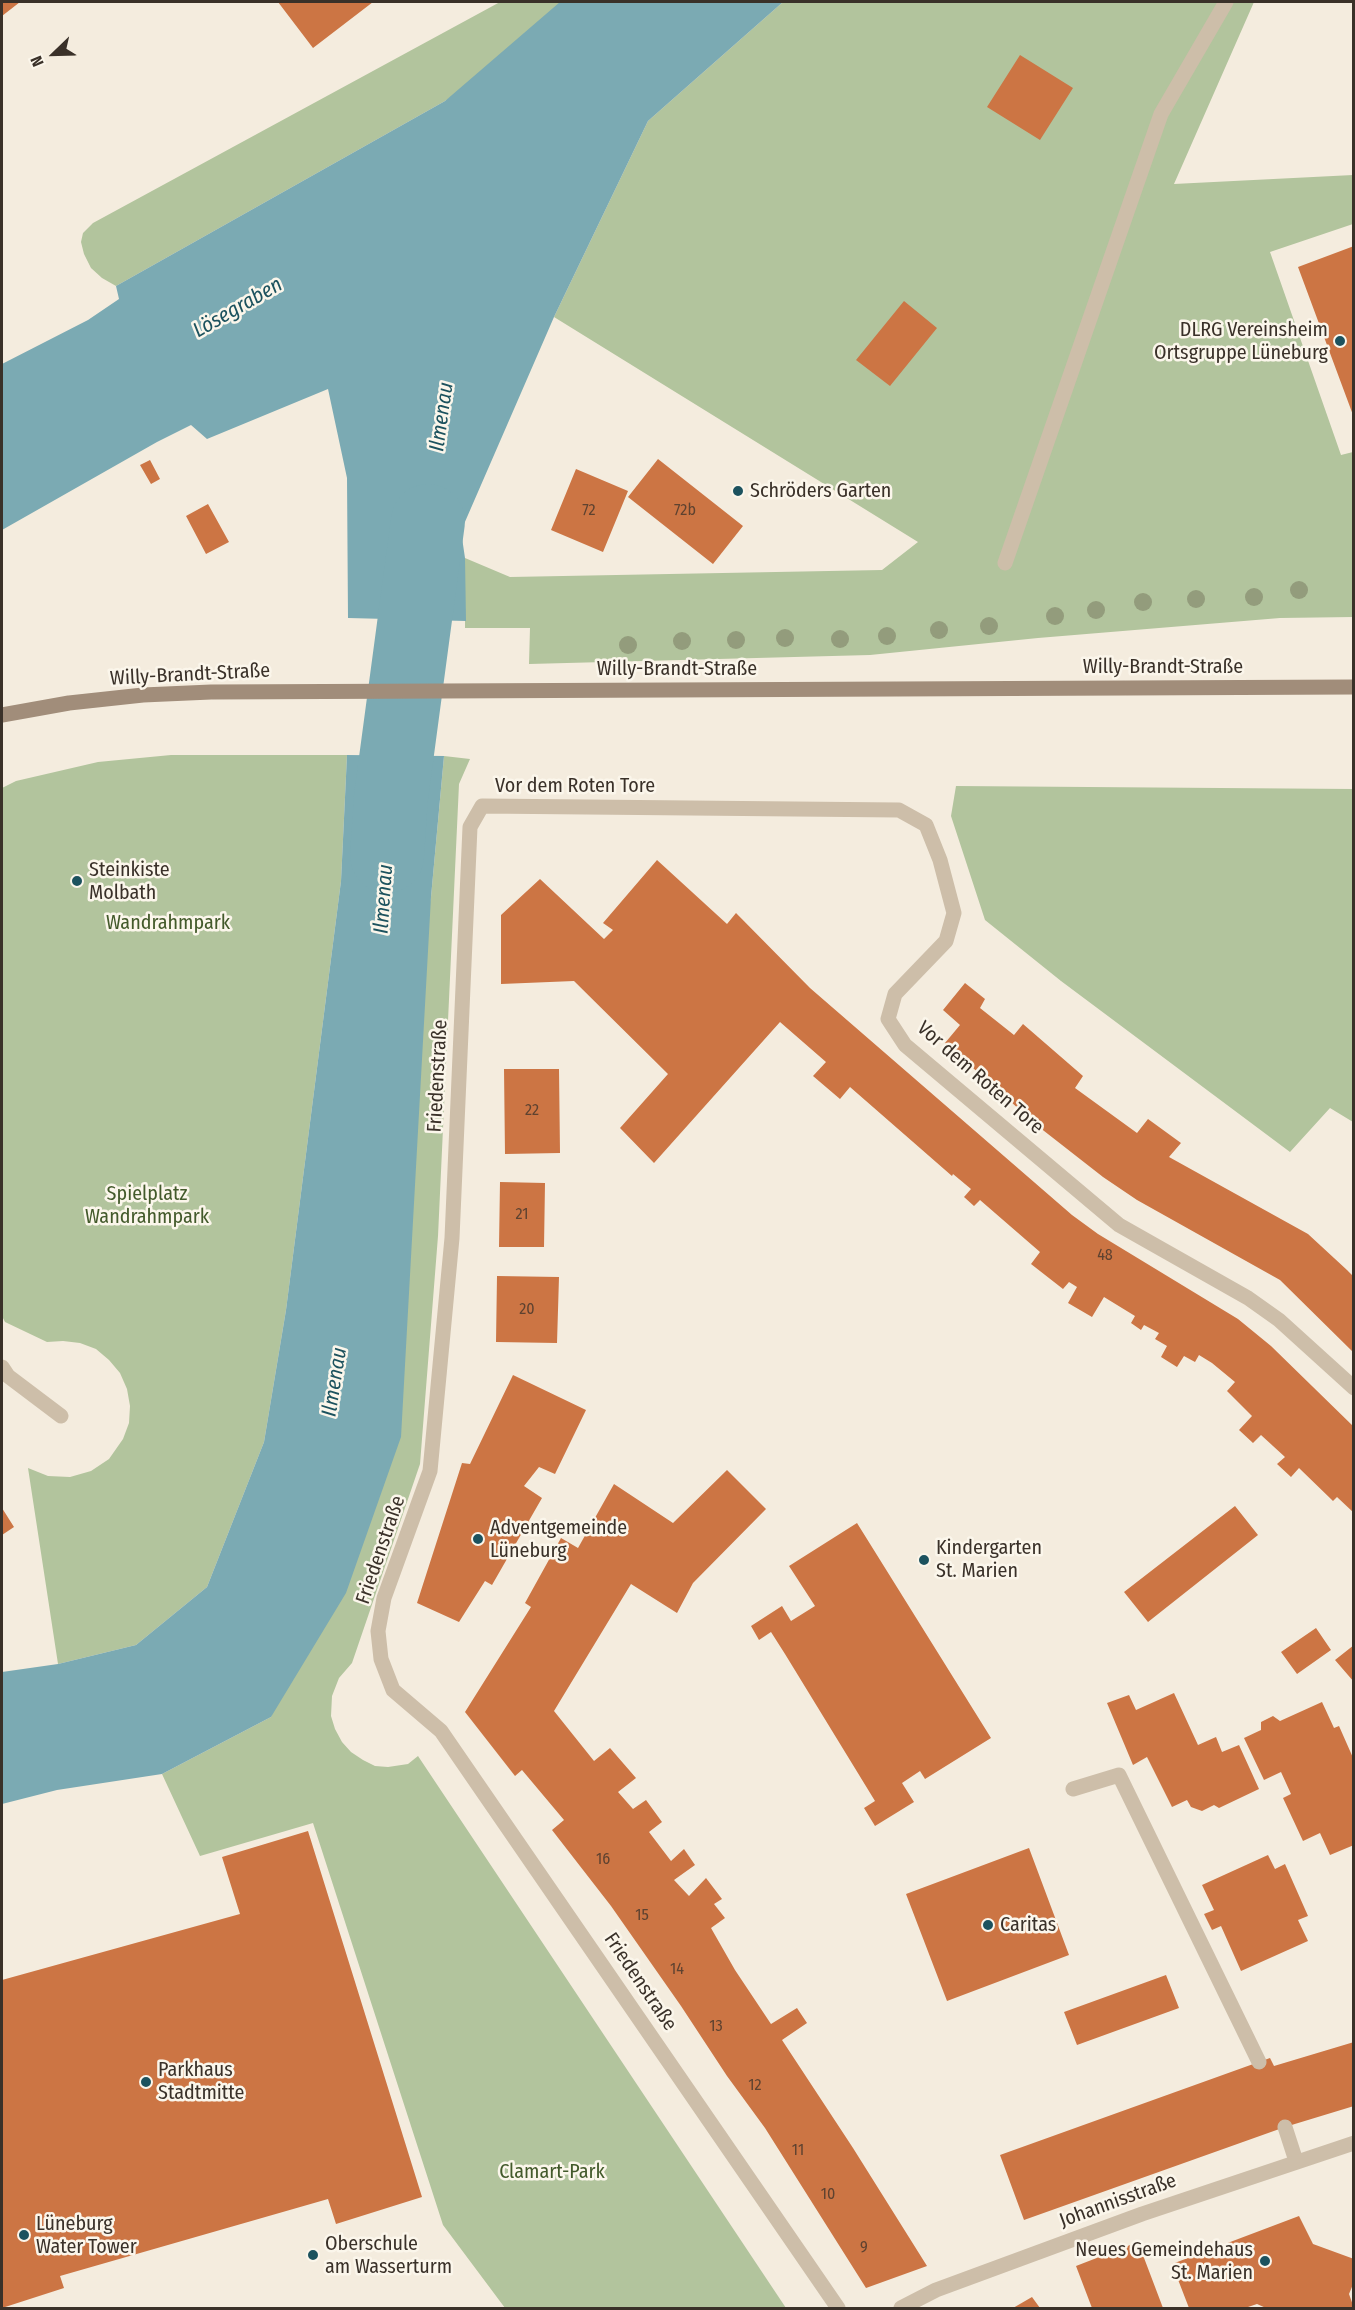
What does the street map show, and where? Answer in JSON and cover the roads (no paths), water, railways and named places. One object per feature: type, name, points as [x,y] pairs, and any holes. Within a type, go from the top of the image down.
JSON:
[{"type":"main road","name":"Willy-Brandt-Straße","points":[[2,715],[69,703],[143,695],[211,692],[1353,687]]},
{"type":"street","points":[[1005,563],[1161,114],[1226,2]]},
{"type":"street","name":"Vor dem Roten Tore","points":[[482,806],[899,810],[926,825],[940,860],[954,913],[946,941],[895,994],[888,1019],[905,1045],[1119,1225],[1248,1298],[1279,1320],[1353,1388]]},
{"type":"street","name":"Friedenstraße","points":[[482,806],[470,827],[452,1238],[430,1471],[384,1598],[378,1630],[381,1659],[393,1690],[441,1731],[838,2308]]},
{"type":"street","points":[[2,1366],[8,1376],[62,1416]]},
{"type":"street","points":[[1073,1789],[1119,1775],[1259,2062]]},
{"type":"street","points":[[1285,2127],[1296,2161]]},
{"type":"street","name":"Johannisstraße","points":[[901,2308],[936,2290],[1033,2254],[1353,2142]]},
{"type":"water","name":"Lösegraben","points":[[560,2],[783,2],[648,121],[554,317],[461,531],[465,558],[466,621],[348,618],[347,478],[328,389],[207,439],[191,425],[2,530],[2,364],[88,320],[119,299],[116,286],[445,101]]},
{"type":"water","points":[[347,755],[444,756],[431,897],[401,1437],[346,1593],[271,1717],[162,1774],[57,1790],[2,1804],[2,1672],[58,1664],[136,1645],[207,1587],[264,1442],[286,1310],[341,881]]},
{"type":"waterway","name":"Ilmenau","points":[[387,856],[391,797],[428,521]]},
{"type":"place","name":"DLRG Vereinsheim Ortsgruppe Lüneburg","points":[[1340,341]]},
{"type":"place","name":"Schröders Garten","points":[[738,491]]},
{"type":"place","name":"Steinkiste Molbath","points":[[77,881]]},
{"type":"place","name":"Adventgemeinde Lüneburg","points":[[478,1539]]},
{"type":"place","name":"Kindergarten St. Marien","points":[[924,1560]]},
{"type":"place","name":"Caritas","points":[[988,1925]]},
{"type":"place","name":"Parkhaus Stadtmitte","points":[[146,2082]]},
{"type":"place","name":"Lüneburg Water Tower","points":[[24,2235]]},
{"type":"place","name":"Oberschule am Wasserturm","points":[[313,2255]]},
{"type":"place","name":"Neues Gemeindehaus St. Marien","points":[[1265,2261]]},
{"type":"park label","name":"Wandrahmpark","points":[[168,923]]},
{"type":"park label","name":"Spielplatz Wandrahmpark","points":[[147,1206]]},
{"type":"park label","name":"Clamart-Park","points":[[552,2172]]}]
